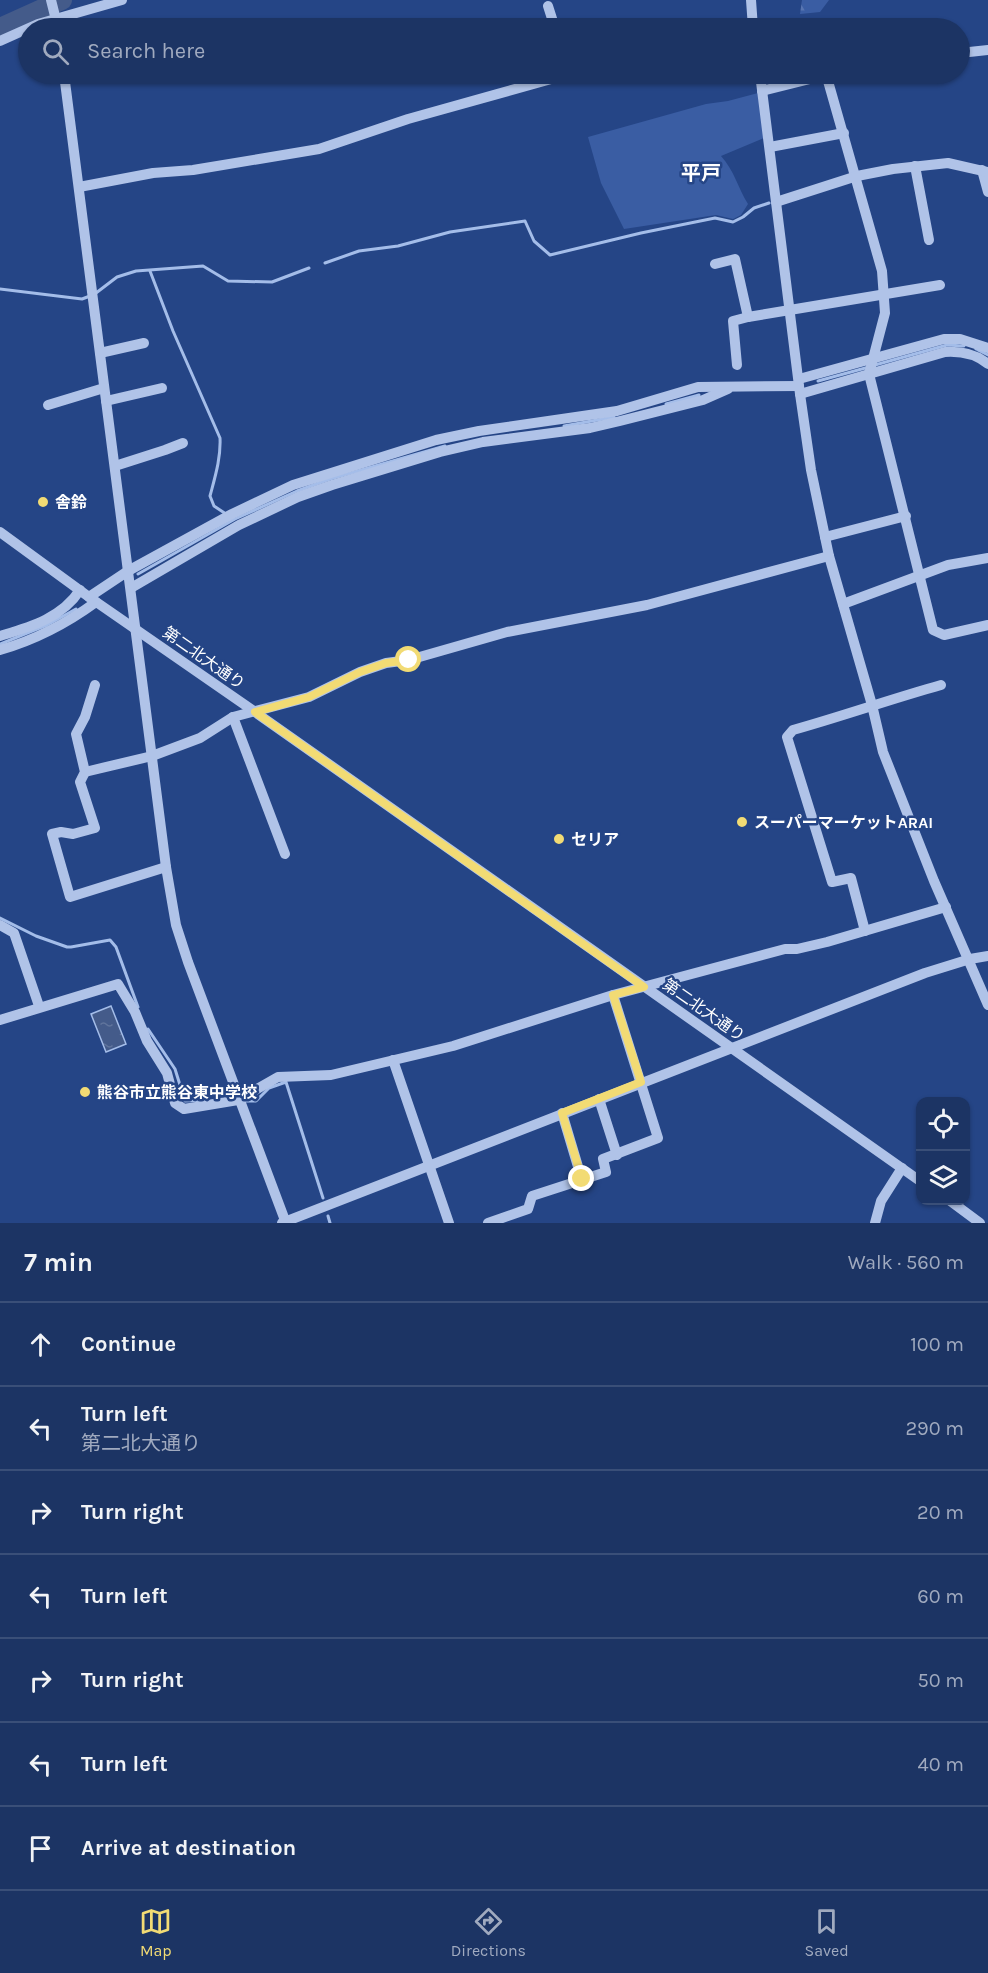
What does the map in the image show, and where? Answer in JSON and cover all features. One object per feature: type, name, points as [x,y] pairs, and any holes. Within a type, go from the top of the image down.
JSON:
[{"type":"street","points":[[51,0],[56,18]]},
{"type":"street","points":[[71,18],[122,0]]},
{"type":"street","points":[[751,0],[752,18]]},
{"type":"street","points":[[548,6],[552,18]]},
{"type":"street","points":[[0,41],[18,33]]},
{"type":"street","points":[[970,51],[988,50]]},
{"type":"street","points":[[65,84],[166,867],[176,925],[200,1000],[285,1223],[641,1082],[925,973],[988,956]]},
{"type":"street","points":[[79,187],[153,173],[194,170],[319,149],[408,119],[532,84]]},
{"type":"street","points":[[761,84],[811,470],[829,556],[872,705],[883,752],[988,1005]]},
{"type":"street","points":[[762,91],[789,84]]},
{"type":"street","points":[[831,84],[882,271],[885,313],[869,374],[933,630],[944,634],[988,625]]},
{"type":"street","points":[[771,147],[844,132]]},
{"type":"street","points":[[776,202],[857,176],[948,163],[985,171],[988,192]]},
{"type":"street","points":[[915,166],[928,240]]},
{"type":"street","points":[[715,264],[735,259],[748,317]]},
{"type":"street","points":[[737,365],[733,321],[940,285]]},
{"type":"street","points":[[799,386],[874,357],[944,339],[960,339],[988,348]]},
{"type":"street","points":[[100,353],[144,343]]},
{"type":"street","points":[[0,636],[52,618],[71,604],[232,514],[293,485],[437,447],[590,428],[620,422],[703,400],[732,387],[799,386],[869,374],[945,352],[960,351],[982,359],[988,364]]},
{"type":"street","points":[[48,405],[104,388]]},
{"type":"street","points":[[106,401],[162,388]]},
{"type":"street","points":[[115,466],[183,442]]},
{"type":"street","points":[[131,588],[239,525],[298,497],[437,447]]},
{"type":"street","points":[[825,537],[906,516]]},
{"type":"street","name":"第二北大通り","points":[[0,532],[136,630],[916,1177]]},
{"type":"street","points":[[85,772],[153,756],[200,738],[233,717],[309,697],[360,672],[386,663],[409,660],[507,632],[647,605],[829,556]]},
{"type":"street","points":[[843,604],[919,575],[966,561],[988,558]]},
{"type":"street","points":[[0,650],[19,645],[59,627],[88,596]]},
{"type":"street","points":[[95,685],[85,717],[76,734],[85,772],[80,782],[95,828],[73,834],[61,832],[52,834],[70,897],[166,867]]},
{"type":"street","points":[[865,931],[850,878],[832,882],[787,737],[793,730],[941,685]]},
{"type":"street","points":[[233,717],[285,854]]},
{"type":"street","points":[[0,1020],[39,1006],[118,984],[135,1012],[147,1041],[167,1073],[175,1103],[184,1109],[238,1100],[278,1077],[331,1074],[453,1046],[613,995],[709,968],[785,949],[796,950],[946,908]]},
{"type":"street","points":[[0,925],[14,933],[39,1006]]},
{"type":"street","points":[[488,1223],[528,1209],[532,1196],[606,1172],[603,1159],[658,1138],[613,995]]},
{"type":"street","points":[[393,1060],[449,1223]]},
{"type":"street","points":[[599,1099],[617,1155]]},
{"type":"street","points":[[562,1113],[582,1179]]},
{"type":"street","points":[[875,1223],[881,1201],[902,1168]]},
{"type":"street","points":[[955,1205],[980,1223]]},
{"type":"green space","points":[[802,0],[829,0],[820,12],[800,14]]},
{"type":"green space","points":[[758,93],[764,138],[721,156],[748,204],[741,215],[733,219],[716,215],[624,229],[601,183],[588,137],[706,104]]},
{"type":"water","points":[[111,1006],[126,1044],[106,1052],[91,1014]]},
{"type":"waterway","points":[[22,18],[62,0]]},
{"type":"waterway","points":[[0,28],[18,20]]},
{"type":"waterway","points":[[325,263],[359,251],[398,246],[450,232],[525,221],[534,241],[550,255],[715,218],[733,222],[754,208],[769,203]]},
{"type":"waterway","points":[[96,293],[117,277],[136,271],[203,266],[228,281],[272,282],[309,268]]},
{"type":"waterway","points":[[150,271],[173,331],[220,438],[219,460],[210,496],[214,506],[226,514]]},
{"type":"waterway","points":[[0,289],[82,299],[90,296]]},
{"type":"waterway","points":[[875,365],[947,345],[964,346]]},
{"type":"waterway","points":[[976,349],[988,355]]},
{"type":"waterway","points":[[818,381],[869,367]]},
{"type":"waterway","points":[[666,404],[699,395]]},
{"type":"waterway","points":[[564,426],[614,417]]},
{"type":"waterway","points":[[138,574],[235,519],[297,491],[330,479],[445,446]]},
{"type":"waterway","points":[[0,644],[47,625],[76,609]]},
{"type":"waterway","points":[[0,918],[36,936],[67,947],[110,940],[116,947],[138,1007]]},
{"type":"waterway","points":[[148,1029],[175,1069],[185,1101],[208,1100]]},
{"type":"waterway","points":[[244,1101],[256,1101],[269,1088],[286,1082],[323,1198]]},
{"type":"waterway","points":[[328,1216],[330,1223]]},
{"type":"place","name":"舎鈴","points":[[43,502]]},
{"type":"place","name":"スーパーマーケットARAI","points":[[742,822]]},
{"type":"place","name":"セリア","points":[[559,839]]},
{"type":"place","name":"熊谷市立熊谷東中学校","points":[[85,1092]]},
{"type":"district","name":"平戸","points":[[701,173]]},
{"type":"route","points":[[409,660],[386,663],[360,672],[309,697],[255,712],[644,987],[613,995],[641,1082],[562,1113],[582,1179]]}]
